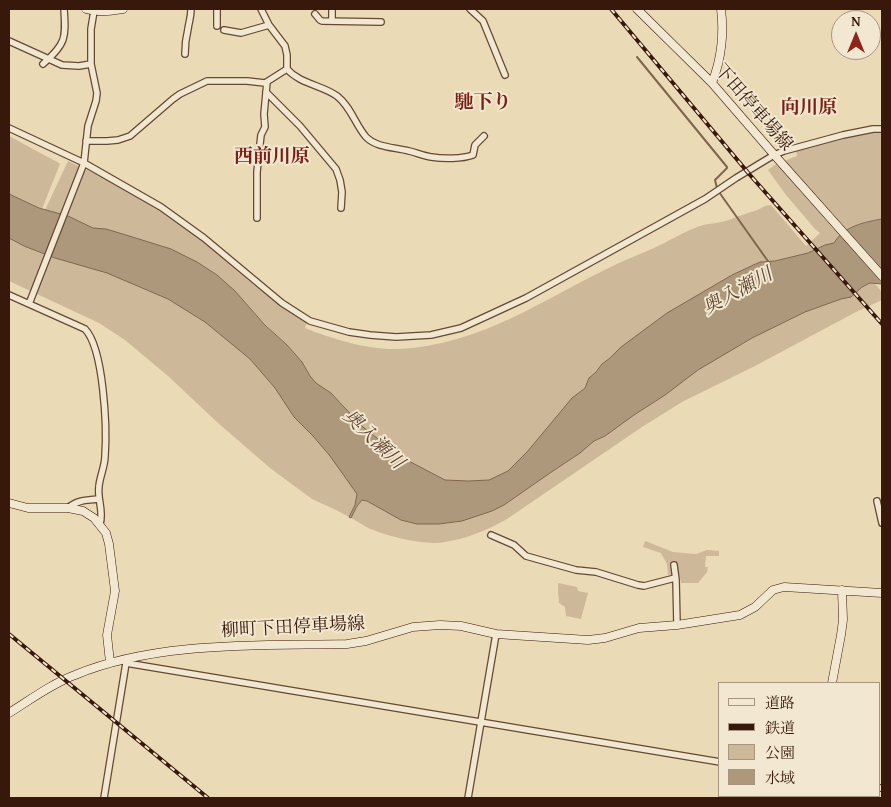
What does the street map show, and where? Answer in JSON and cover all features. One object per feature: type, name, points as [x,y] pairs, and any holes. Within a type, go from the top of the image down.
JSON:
[{"type":"main road","points":[[90,10],[123,9]]},
{"type":"main road","name":"下田停車場線","points":[[637,9],[712,83],[882,276]]},
{"type":"main road","points":[[712,83],[722,33],[721,9]]},
{"type":"main road","points":[[9,503],[28,508],[76,509],[88,513],[106,532],[115,591],[107,635],[110,662]]},
{"type":"main road","name":"柳町下田停車場線","points":[[9,714],[42,692],[73,675],[110,662],[125,661],[145,654],[212,647],[347,644],[366,641],[413,627],[440,625],[461,626],[496,634],[588,640],[605,638],[639,628],[677,625],[740,615],[755,607],[777,588],[882,593]]},
{"type":"main road","points":[[832,682],[841,636],[842,590]]},
{"type":"street","points":[[43,64],[57,52],[63,39],[66,25],[64,9]]},
{"type":"street","points":[[185,54],[191,9]]},
{"type":"street","points":[[217,9],[217,26]]},
{"type":"street","points":[[261,9],[269,25],[285,46],[287,69],[291,74],[335,95],[348,107],[357,126],[373,142],[382,146],[432,157],[465,158],[474,155],[476,145],[484,136]]},
{"type":"street","points":[[332,9],[332,20]]},
{"type":"street","points":[[470,9],[483,21],[505,75]]},
{"type":"street","points":[[30,302],[83,165],[88,126],[97,93],[91,64],[90,10]]},
{"type":"street","points":[[315,14],[322,21],[381,22]]},
{"type":"street","points":[[224,30],[241,33],[269,25]]},
{"type":"street","points":[[9,41],[62,65],[91,64]]},
{"type":"street","points":[[86,141],[112,140],[130,136],[180,94],[207,81],[265,83],[287,69]]},
{"type":"street","points":[[257,218],[258,172],[261,135],[265,126],[264,114],[267,82]]},
{"type":"street","points":[[266,92],[300,126],[336,169],[342,192],[341,208]]},
{"type":"street","points":[[9,128],[83,165],[161,208],[204,238],[282,303],[310,321],[349,332],[396,337],[432,335],[461,328],[526,298],[705,199],[736,178],[784,151],[843,135],[882,129]]},
{"type":"street","points":[[9,294],[86,329],[90,334],[99,362],[103,386],[105,457],[98,487],[102,514],[100,524]]},
{"type":"street","points":[[68,508],[81,500],[99,499]]},
{"type":"street","points":[[878,501],[882,523]]},
{"type":"street","points":[[491,535],[514,545],[526,556],[576,570],[596,572],[638,585],[644,586],[675,578]]},
{"type":"street","points":[[674,565],[677,625]]},
{"type":"street","points":[[468,798],[496,634]]},
{"type":"street","points":[[104,798],[125,661],[481,723],[718,762]]},
{"type":"green space","points":[[882,132],[882,219],[855,226],[843,232],[834,243],[808,253],[775,261],[760,262],[732,275],[667,313],[621,347],[602,364],[589,378],[585,387],[572,398],[527,452],[508,471],[489,480],[445,480],[401,457],[363,427],[331,393],[316,383],[302,362],[235,291],[217,275],[197,262],[171,249],[106,229],[93,228],[68,216],[45,210],[68,161],[133,194],[179,223],[263,292],[307,322],[305,328],[350,343],[375,348],[398,349],[428,346],[457,339],[485,329],[512,318],[592,276],[690,230],[726,221],[767,206],[771,205],[806,246],[820,233],[786,195],[768,170],[776,164],[797,156],[796,150],[843,137]]},
{"type":"green space","points":[[9,136],[60,164],[42,209],[9,194]]},
{"type":"green space","points":[[9,238],[55,258],[107,273],[168,299],[205,322],[250,359],[275,388],[294,417],[330,456],[357,494],[355,505],[349,517],[312,499],[270,468],[125,340],[99,323],[9,281]]},
{"type":"green space","points":[[870,283],[875,284],[880,289],[882,300],[682,402],[507,519],[485,530],[453,541],[427,543],[385,534],[368,528],[351,518],[362,500],[401,520],[417,524],[462,521],[492,511],[504,505],[580,453],[594,441],[605,436],[665,395],[698,370],[752,338],[805,312],[851,297],[862,287]]},
{"type":"green space","points":[[645,541],[673,552],[696,554],[707,550],[719,551],[719,556],[706,556],[705,567],[708,567],[707,572],[698,583],[681,583],[679,574],[668,575],[667,564],[661,553],[643,547]]},
{"type":"green space","points":[[558,583],[577,587],[578,591],[588,593],[581,619],[566,616],[565,607],[559,603]]},
{"type":"water","name":"奥入瀬川","points":[[9,194],[39,208],[68,216],[93,228],[106,229],[171,249],[217,275],[287,345],[302,362],[316,383],[331,393],[363,427],[401,457],[445,480],[489,480],[508,471],[527,452],[572,398],[585,388],[589,378],[621,347],[667,313],[732,275],[760,262],[775,261],[808,253],[834,243],[838,237],[855,226],[882,219],[882,284],[870,283],[862,287],[851,297],[805,312],[752,338],[698,370],[665,395],[605,436],[594,441],[580,453],[504,505],[492,511],[462,521],[417,524],[401,520],[362,500],[351,518],[349,517],[355,505],[357,494],[330,456],[294,417],[275,388],[250,359],[205,322],[168,299],[107,273],[55,258],[9,238]]},
{"type":"waterway","points":[[637,57],[727,167],[715,180],[717,188]]},
{"type":"waterway","name":"奥入瀬川","points":[[719,192],[770,264]]},
{"type":"railway","points":[[611,9],[750,175],[882,324]]},
{"type":"railway","points":[[9,634],[208,798]]},
{"type":"district","name":"馳下り","points":[[483,103]]},
{"type":"district","name":"向川原","points":[[809,108]]},
{"type":"district","name":"西前川原","points":[[272,157]]}]
